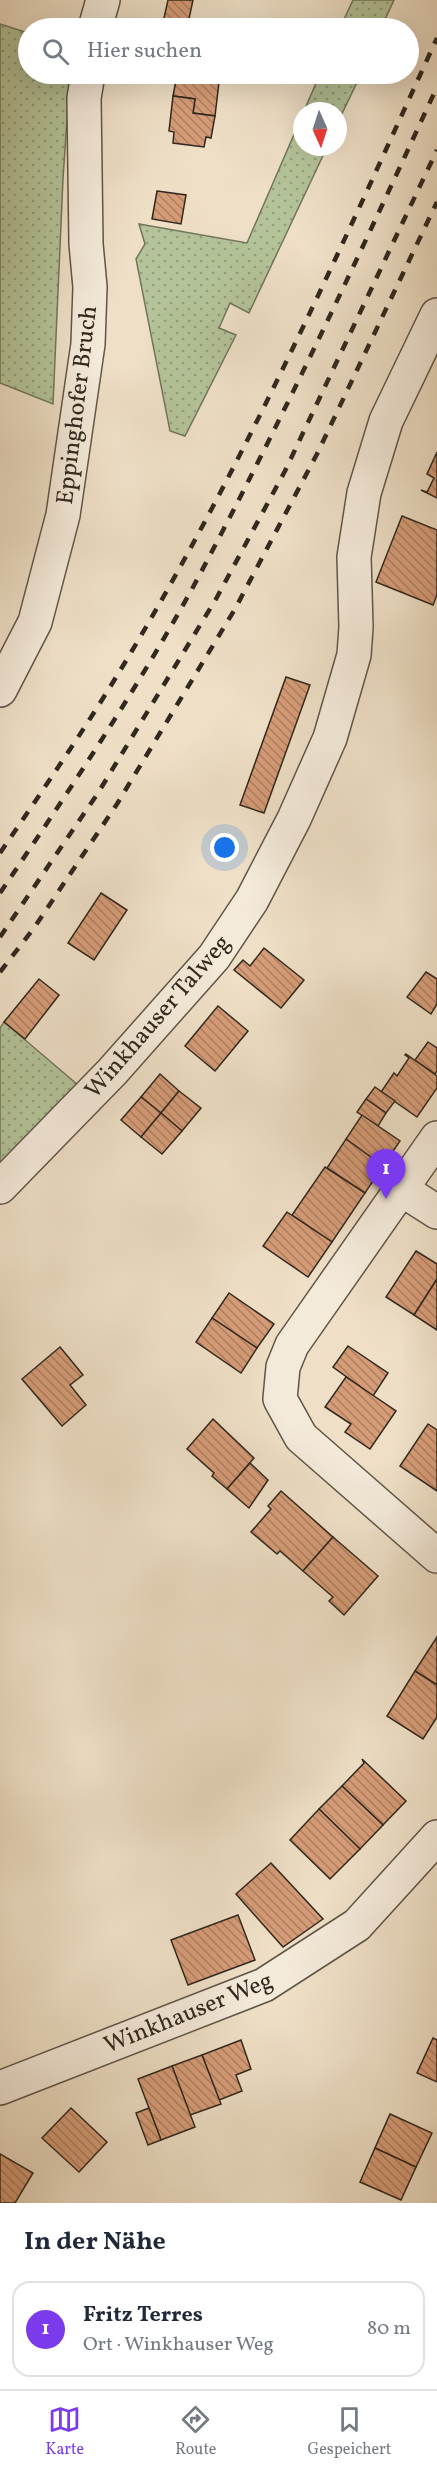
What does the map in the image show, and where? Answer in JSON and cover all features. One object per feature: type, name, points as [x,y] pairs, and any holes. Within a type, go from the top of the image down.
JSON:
[{"type":"street","points":[[98,18],[103,0]]},
{"type":"street","name":"Eppinghofer Bruch","points":[[0,690],[35,622],[63,515],[88,344],[90,287],[86,244],[84,98],[86,84]]},
{"type":"street","name":"Winkhauser Talweg","points":[[0,1188],[112,1072],[214,957],[252,900],[294,819],[330,738],[354,656],[356,627],[354,557],[364,493],[386,421],[437,315]]},
{"type":"street","points":[[437,1138],[292,1345],[283,1367],[280,1399],[301,1437],[437,1556]]},
{"type":"street","points":[[401,1189],[437,1212]]},
{"type":"street","name":"Winkhauser Weg","points":[[0,2088],[264,1985],[357,1924],[437,1837]]},
{"type":"green space","points":[[353,0],[394,0],[386,18],[345,18]]},
{"type":"green space","points":[[0,24],[18,30],[18,84],[69,84],[53,404],[0,383]]},
{"type":"green space","points":[[316,84],[356,84],[347,103],[308,102]]},
{"type":"green space","points":[[293,137],[293,156],[323,156],[249,313],[230,303],[219,328],[236,335],[185,436],[170,431],[136,259],[145,244],[139,224],[247,243]]},
{"type":"green space","points":[[4,1022],[78,1085],[0,1167],[0,1028]]},
{"type":"building","points":[[168,0],[193,0],[189,18],[164,18]]},
{"type":"building","points":[[175,84],[219,84],[215,116],[193,113],[195,99],[173,96]]},
{"type":"building","points":[[173,96],[195,99],[193,113],[215,116],[211,138],[206,137],[204,147],[173,143],[174,132],[169,131]]},
{"type":"building","points":[[157,191],[186,195],[181,224],[152,219]]},
{"type":"building","points":[[437,452],[437,498],[421,490],[427,492],[434,478],[427,474]]},
{"type":"building","points":[[402,516],[437,530],[437,595],[433,605],[376,582]]},
{"type":"building","points":[[286,677],[310,685],[264,813],[240,805]]},
{"type":"building","points":[[101,893],[127,910],[94,960],[68,943]]},
{"type":"building","points":[[264,948],[304,980],[281,1008],[234,970],[243,960],[250,966]]},
{"type":"building","points":[[426,972],[437,979],[437,1004],[431,1014],[407,997]]},
{"type":"building","points":[[39,979],[59,995],[25,1039],[4,1022]]},
{"type":"building","points":[[218,1006],[248,1031],[215,1071],[185,1046]]},
{"type":"building","points":[[428,1042],[437,1048],[435,1074],[415,1060]]},
{"type":"building","points":[[406,1054],[437,1076],[437,1088],[417,1117],[381,1092],[394,1073],[397,1076],[409,1058]]},
{"type":"building","points":[[160,1074],[179,1091],[161,1113],[141,1097]]},
{"type":"building","points":[[375,1087],[395,1101],[386,1113],[366,1099]]},
{"type":"building","points":[[179,1091],[201,1108],[182,1131],[161,1113]]},
{"type":"building","points":[[141,1097],[161,1113],[141,1137],[121,1120]]},
{"type":"building","points":[[366,1099],[386,1113],[378,1126],[357,1112]]},
{"type":"building","points":[[161,1113],[182,1131],[162,1154],[141,1137]]},
{"type":"building","points":[[362,1115],[400,1141],[383,1166],[346,1139]]},
{"type":"building","points":[[346,1139],[383,1166],[365,1193],[327,1168]]},
{"type":"building","points":[[325,1167],[365,1193],[332,1242],[292,1215]]},
{"type":"building","points":[[287,1212],[332,1242],[308,1277],[263,1246]]},
{"type":"building","points":[[416,1251],[437,1264],[437,1279],[414,1315],[386,1297]]},
{"type":"building","points":[[437,1279],[437,1330],[414,1315]]},
{"type":"building","points":[[229,1293],[274,1324],[257,1348],[212,1318]]},
{"type":"building","points":[[212,1318],[257,1348],[241,1373],[196,1342]]},
{"type":"building","points":[[348,1346],[388,1373],[373,1396],[333,1367]]},
{"type":"building","points":[[60,1347],[83,1375],[70,1385],[86,1405],[62,1426],[22,1379]]},
{"type":"building","points":[[346,1377],[396,1411],[370,1449],[345,1432],[351,1424],[325,1407]]},
{"type":"building","points":[[213,1419],[254,1458],[227,1489],[212,1476],[214,1473],[187,1449]]},
{"type":"building","points":[[428,1424],[437,1430],[437,1491],[400,1466]]},
{"type":"building","points":[[250,1463],[268,1480],[249,1508],[227,1489]]},
{"type":"building","points":[[281,1491],[333,1537],[303,1571],[280,1551],[277,1554],[251,1532],[271,1509],[268,1506]]},
{"type":"building","points":[[333,1537],[378,1576],[344,1615],[329,1601],[333,1597],[303,1571]]},
{"type":"building","points":[[437,1637],[437,1685],[415,1671]]},
{"type":"building","points":[[415,1671],[437,1685],[437,1717],[423,1739],[387,1716]]},
{"type":"building","points":[[362,1759],[406,1801],[383,1825],[342,1786],[364,1763]]},
{"type":"building","points":[[342,1786],[383,1825],[360,1849],[319,1809]]},
{"type":"building","points":[[319,1809],[360,1849],[330,1879],[290,1840]]},
{"type":"building","points":[[271,1863],[323,1919],[283,1947],[236,1894]]},
{"type":"building","points":[[238,1915],[255,1960],[188,1985],[171,1940]]},
{"type":"building","points":[[433,2038],[437,2040],[437,2082],[417,2073]]},
{"type":"building","points":[[241,2040],[251,2069],[236,2075],[242,2091],[219,2100],[202,2055]]},
{"type":"building","points":[[202,2055],[221,2104],[190,2115],[172,2066]]},
{"type":"building","points":[[172,2066],[195,2127],[161,2140],[138,2079]]},
{"type":"building","points":[[71,2108],[107,2142],[79,2172],[42,2138]]},
{"type":"building","points":[[149,2108],[161,2140],[148,2145],[136,2113]]},
{"type":"building","points":[[390,2114],[432,2133],[416,2167],[375,2148]]},
{"type":"building","points":[[375,2148],[416,2167],[401,2200],[360,2182]]},
{"type":"building","points":[[0,2154],[33,2173],[15,2203],[0,2203]]},
{"type":"railway","points":[[419,77],[437,38]]},
{"type":"railway","points":[[0,853],[104,697],[206,520],[325,281],[416,84]]},
{"type":"railway","points":[[0,893],[75,781],[192,589],[288,403],[437,87]]},
{"type":"railway","points":[[0,937],[98,793],[216,599],[285,471],[437,150]]},
{"type":"railway","points":[[0,972],[34,928],[117,804],[235,609],[317,454],[437,202]]},
{"type":"place","name":"Fritz Terres","points":[[386,1199]]}]
